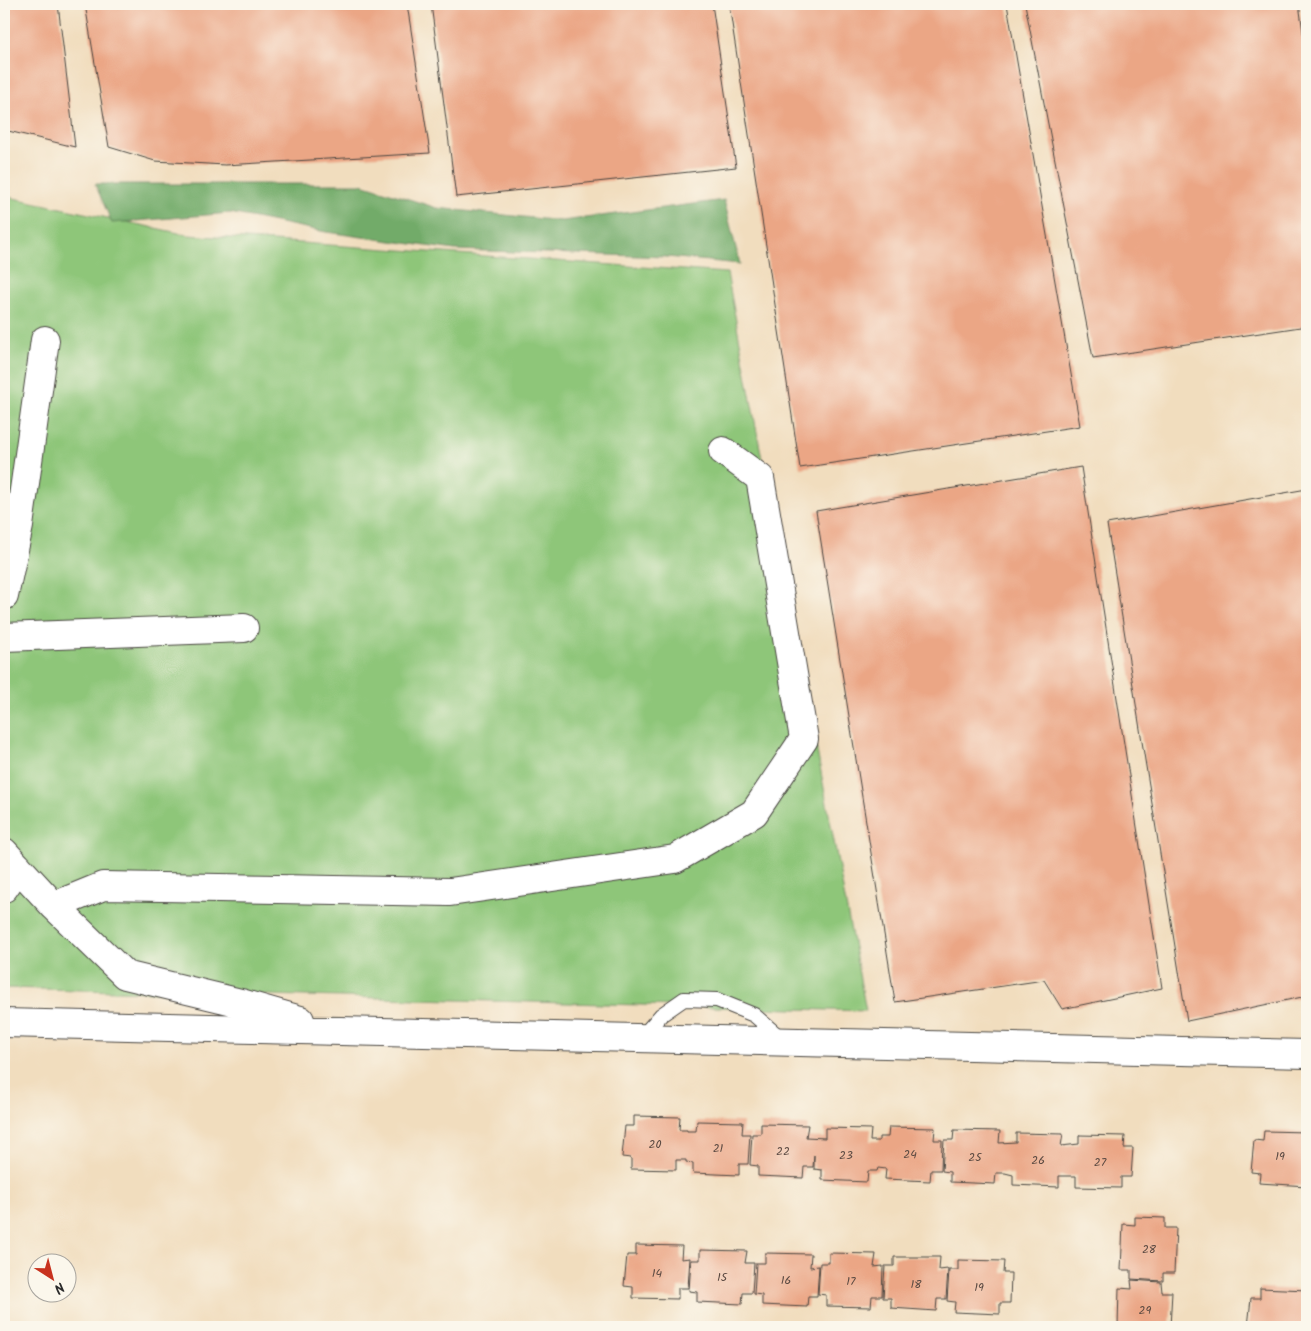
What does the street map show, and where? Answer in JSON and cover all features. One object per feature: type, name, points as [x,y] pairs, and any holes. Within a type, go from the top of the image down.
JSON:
[{"type":"street","points":[[4,596],[19,526],[45,340]]},
{"type":"street","points":[[54,906],[104,886],[450,892],[675,859],[754,813],[804,739],[760,478],[723,452]]},
{"type":"street","points":[[4,637],[244,628]]},
{"type":"street","points":[[8,869],[54,906],[125,975],[241,1003],[337,1031]]},
{"type":"street","points":[[4,1023],[1307,1054]]},
{"type":"lane","points":[[640,1038],[661,1015],[684,999],[717,1000],[754,1015],[786,1042]]},
{"type":"green space","points":[[95,184],[362,184],[437,208],[562,221],[724,200],[740,264],[667,257],[455,250],[326,232],[230,213],[112,223]]},
{"type":"green space","points":[[4,196],[188,235],[727,273],[866,1011],[4,988]]},
{"type":"building","points":[[4,4],[58,4],[75,147],[4,130]]},
{"type":"building","points":[[85,4],[407,4],[430,153],[225,165],[155,161],[109,147]]},
{"type":"building","points":[[431,4],[712,4],[736,167],[456,197]]},
{"type":"building","points":[[729,4],[1007,4],[1080,426],[800,468]]},
{"type":"building","points":[[1025,4],[1299,4],[1307,60],[1307,326],[1093,358]]},
{"type":"building","points":[[1081,467],[1162,988],[1062,1009],[1044,980],[895,1002],[816,511]]},
{"type":"building","points":[[1307,489],[1307,996],[1187,1021],[1107,524]]},
{"type":"building","points":[[634,1116],[680,1117],[679,1130],[687,1131],[696,1131],[697,1121],[743,1122],[742,1134],[750,1134],[748,1164],[739,1164],[739,1175],[693,1173],[693,1163],[686,1162],[686,1160],[676,1160],[676,1170],[631,1169],[631,1158],[622,1157],[625,1126],[634,1126]]},
{"type":"building","points":[[761,1124],[808,1125],[806,1137],[825,1138],[825,1128],[871,1129],[870,1141],[879,1141],[879,1137],[888,1137],[889,1127],[935,1128],[934,1140],[942,1140],[941,1170],[931,1170],[930,1181],[885,1179],[886,1169],[878,1168],[877,1171],[868,1171],[867,1182],[822,1180],[822,1170],[814,1169],[814,1155],[813,1167],[804,1167],[803,1178],[758,1176],[758,1166],[750,1165],[752,1134],[761,1134]]},
{"type":"building","points":[[954,1130],[1000,1131],[999,1143],[1016,1142],[1016,1133],[1063,1134],[1061,1146],[1079,1144],[1079,1135],[1125,1136],[1124,1148],[1133,1148],[1131,1177],[1121,1177],[1121,1188],[1076,1187],[1076,1176],[1059,1176],[1059,1187],[1013,1185],[1013,1175],[1005,1173],[996,1173],[995,1184],[950,1182],[950,1172],[942,1171],[944,1140],[953,1140]]},
{"type":"building","points":[[1264,1131],[1307,1132],[1307,1186],[1259,1183],[1260,1173],[1251,1172],[1254,1140],[1263,1141]]},
{"type":"building","points":[[1135,1217],[1165,1218],[1165,1228],[1176,1228],[1174,1273],[1163,1273],[1163,1281],[1131,1279],[1131,1270],[1121,1270],[1123,1224],[1135,1225]]},
{"type":"building","points":[[636,1245],[682,1246],[681,1259],[690,1258],[688,1288],[678,1288],[678,1299],[633,1298],[633,1287],[624,1286],[627,1255],[636,1255]]},
{"type":"building","points":[[700,1250],[747,1251],[745,1263],[754,1263],[752,1293],[743,1293],[742,1304],[697,1302],[697,1292],[689,1291],[691,1260],[700,1260]]},
{"type":"building","points":[[765,1253],[811,1254],[810,1267],[819,1266],[817,1296],[808,1296],[807,1307],[762,1305],[762,1295],[754,1294],[756,1263],[765,1263]]},
{"type":"building","points":[[829,1253],[876,1254],[874,1267],[883,1266],[882,1296],[872,1296],[871,1307],[826,1306],[826,1295],[818,1294],[820,1263],[829,1263]]},
{"type":"building","points":[[894,1257],[940,1257],[939,1270],[948,1269],[946,1299],[937,1299],[936,1311],[891,1308],[891,1298],[883,1298],[885,1266],[894,1266]]},
{"type":"building","points":[[958,1260],[1004,1261],[1003,1273],[1011,1273],[1010,1303],[1000,1303],[1000,1314],[954,1312],[955,1302],[947,1301],[949,1270],[958,1270]]},
{"type":"building","points":[[1131,1280],[1161,1282],[1162,1292],[1172,1292],[1170,1327],[1118,1327],[1119,1288],[1132,1289]]},
{"type":"building","points":[[1260,1288],[1307,1290],[1307,1327],[1248,1327],[1251,1298],[1260,1298]]}]
